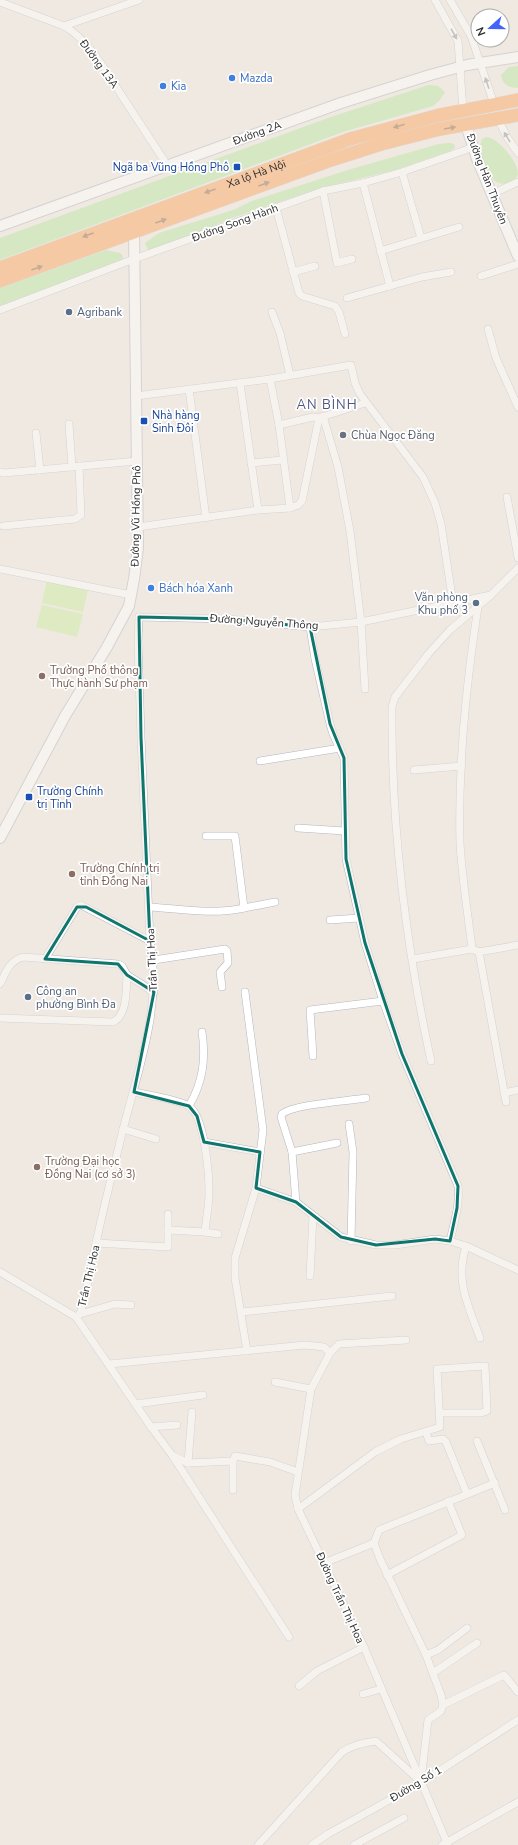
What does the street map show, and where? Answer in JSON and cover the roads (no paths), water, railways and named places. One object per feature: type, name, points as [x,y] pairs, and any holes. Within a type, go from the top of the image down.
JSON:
[{"type":"highway","name":"Xa lộ Hà Nội","points":[[0,268],[350,140],[462,110],[518,100]]},
{"type":"highway","points":[[494,104],[498,119]]},
{"type":"highway","points":[[462,110],[466,124]]},
{"type":"highway","name":"Xa lộ Hà Nội","points":[[0,281],[331,160],[381,144],[466,124],[518,115]]},
{"type":"street","points":[[64,26],[139,0]]},
{"type":"street","points":[[435,0],[458,41],[462,110]]},
{"type":"street","points":[[450,0],[471,36],[494,104]]},
{"type":"street","name":"Đường 13A","points":[[0,2],[64,26],[73,31],[85,42],[167,166]]},
{"type":"street","name":"Đường 2A","points":[[0,226],[341,103],[460,67],[518,57]]},
{"type":"street","points":[[498,119],[507,137],[518,153]]},
{"type":"street","name":"Đường Hàn Thuyên","points":[[466,124],[492,194],[518,256]]},
{"type":"street","name":"Đường Song Hành","points":[[0,310],[134,259],[323,191],[363,183],[402,172],[474,147]]},
{"type":"street","points":[[402,172],[421,238]]},
{"type":"street","points":[[492,194],[518,182]]},
{"type":"street","points":[[363,183],[390,286]]},
{"type":"street","points":[[323,191],[338,263],[352,259]]},
{"type":"street","points":[[276,208],[299,293],[302,296],[335,306],[340,312],[346,334]]},
{"type":"street","points":[[380,251],[459,227]]},
{"type":"street","name":"Đường Vũ Hồng Phô","points":[[0,838],[65,716],[107,647],[129,606],[137,560],[138,527],[134,231]]},
{"type":"street","points":[[481,276],[518,264]]},
{"type":"street","points":[[293,272],[315,266]]},
{"type":"street","points":[[347,298],[422,277],[451,272]]},
{"type":"street","points":[[272,312],[282,340],[290,376]]},
{"type":"street","points":[[488,329],[496,358],[518,407]]},
{"type":"street","points":[[136,396],[270,379],[351,365],[355,383],[366,403],[423,477],[435,503],[441,524],[453,602]]},
{"type":"street","points":[[270,379],[290,508]]},
{"type":"street","points":[[240,383],[258,510]]},
{"type":"street","points":[[189,389],[206,518]]},
{"type":"street","points":[[278,425],[313,417],[321,417],[366,403]]},
{"type":"street","points":[[138,527],[258,510],[290,508],[298,505],[302,501],[321,417]]},
{"type":"street","points":[[321,417],[338,466],[350,531],[361,622],[365,689]]},
{"type":"street","points":[[3,526],[76,519],[81,515],[69,424]]},
{"type":"street","points":[[36,433],[40,470]]},
{"type":"street","points":[[251,463],[282,460]]},
{"type":"street","points":[[0,472],[4,473],[137,461]]},
{"type":"street","points":[[507,497],[518,558]]},
{"type":"street","points":[[431,1061],[421,1013],[400,871],[392,707],[395,697],[429,653],[450,630],[491,596],[518,568]]},
{"type":"street","points":[[0,569],[130,595]]},
{"type":"street","name":"Đường Nguyễn Thông","points":[[139,617],[229,619],[310,628],[361,622],[453,602],[491,596]]},
{"type":"street","points":[[129,606],[139,617]]},
{"type":"street","points":[[478,607],[466,687],[460,845],[476,951],[506,1102]]},
{"type":"street","name":"Trần Thị Hoa","points":[[78,1315],[88,1287],[96,1243],[123,1129],[134,1092],[148,1031],[154,992],[154,960],[150,941],[150,907],[141,737],[138,642],[139,617]]},
{"type":"street","points":[[310,628],[315,659],[330,724],[344,758],[346,859],[359,918],[383,1001],[402,1054],[458,1186],[458,1208],[450,1241]]},
{"type":"street","points":[[260,761],[340,748]]},
{"type":"street","points":[[414,770],[462,766]]},
{"type":"street","points":[[298,828],[345,831]]},
{"type":"street","points":[[206,836],[235,836],[244,908]]},
{"type":"street","points":[[150,907],[199,910],[215,913],[275,902]]},
{"type":"street","points":[[45,959],[77,907],[81,905],[150,941]]},
{"type":"street","points":[[330,920],[359,918]]},
{"type":"street","points":[[413,959],[518,945]]},
{"type":"street","points":[[154,960],[224,949],[227,951],[228,963],[220,972],[222,986]]},
{"type":"street","points":[[0,984],[10,964],[23,957],[114,964],[122,966],[127,975],[154,992]]},
{"type":"street","points":[[0,1018],[113,1022],[117,1020],[121,1014],[124,1004],[127,975]]},
{"type":"street","points":[[245,992],[263,1130],[256,1188],[235,1258],[236,1278],[247,1351]]},
{"type":"street","points":[[313,1056],[310,1010],[383,1001]]},
{"type":"street","points":[[190,1106],[202,1078],[204,1065],[202,1032]]},
{"type":"street","points":[[504,1093],[518,1090]]},
{"type":"street","points":[[134,1092],[190,1106],[196,1116],[204,1142],[209,1194],[205,1232]]},
{"type":"street","points":[[296,1202],[292,1152],[282,1118],[283,1113],[312,1105],[366,1098]]},
{"type":"street","points":[[349,1124],[353,1152],[351,1240]]},
{"type":"street","points":[[123,1129],[156,1140]]},
{"type":"street","points":[[204,1142],[260,1152]]},
{"type":"street","points":[[292,1152],[337,1143]]},
{"type":"street","points":[[256,1188],[296,1202],[341,1237],[351,1240],[389,1245],[436,1239],[450,1241],[466,1246],[518,1270]]},
{"type":"street","points":[[96,1243],[168,1247],[168,1214]]},
{"type":"street","points":[[310,1276],[313,1216]]},
{"type":"street","points":[[168,1230],[218,1234]]},
{"type":"street","points":[[466,1246],[460,1270],[462,1285],[480,1338]]},
{"type":"street","points":[[0,1272],[78,1315],[151,1427],[172,1455],[289,1636]]},
{"type":"street","points":[[242,1312],[392,1296]]},
{"type":"street","points":[[78,1315],[115,1304],[131,1305]]},
{"type":"street","points":[[109,1364],[305,1345],[324,1347],[330,1353],[339,1344],[406,1340]]},
{"type":"street","name":"Đường Trần Thị Hoa","points":[[330,1353],[312,1389],[295,1494],[298,1508],[364,1647],[446,1844]]},
{"type":"street","points":[[298,1508],[375,1452],[401,1439],[440,1427],[441,1413],[437,1369],[485,1366],[487,1411],[481,1413],[441,1413]]},
{"type":"street","points":[[275,1382],[312,1389]]},
{"type":"street","points":[[136,1404],[203,1395]]},
{"type":"street","points":[[188,1463],[192,1412]]},
{"type":"street","points":[[151,1427],[177,1425]]},
{"type":"street","points":[[426,1432],[429,1441],[444,1439],[446,1442],[467,1494]]},
{"type":"street","points":[[477,1440],[505,1510]]},
{"type":"street","points":[[172,1455],[188,1463],[233,1462]]},
{"type":"street","points":[[233,1490],[233,1462],[235,1456],[270,1462],[298,1472]]},
{"type":"street","points":[[421,1782],[428,1720],[440,1711],[443,1705],[441,1695],[426,1655],[387,1575],[374,1543],[379,1530],[495,1483]]},
{"type":"street","points":[[387,1575],[462,1535],[448,1501]]},
{"type":"street","points":[[324,1563],[374,1543]]},
{"type":"street","points":[[426,1655],[438,1650],[466,1628]]},
{"type":"street","points":[[433,1673],[477,1643]]},
{"type":"street","points":[[299,1686],[318,1671],[364,1647]]},
{"type":"street","points":[[443,1705],[448,1704],[504,1674],[518,1692]]},
{"type":"street","points":[[363,1694],[382,1689]]},
{"type":"street","name":"Đường Số 1","points":[[317,1843],[421,1782],[518,1720]]},
{"type":"street","points":[[262,1844],[342,1752],[349,1748],[362,1743],[376,1741],[421,1782]]},
{"type":"street","points":[[446,1844],[518,1802]]},
{"type":"street","points":[[354,1845],[404,1818]]},
{"type":"place","name":"Mazda","points":[[232,78]]},
{"type":"place","name":"Kia","points":[[163,86]]},
{"type":"place","name":"Ngã ba Vũng Hồng Phô","points":[[237,167]]},
{"type":"place","name":"Agribank","points":[[69,312]]},
{"type":"place","name":"Nhà hàng Sinh Đôi","points":[[144,421]]},
{"type":"place","name":"Chùa Ngọc Đăng","points":[[343,435]]},
{"type":"place","name":"Bách hóa Xanh","points":[[151,588]]},
{"type":"place","name":"Văn phòng Khu phố 3","points":[[476,603]]},
{"type":"place","name":"Trường Phổ thông Thực hành Sư phạm","points":[[42,676]]},
{"type":"place","name":"Trường Chính trị Tỉnh","points":[[29,797]]},
{"type":"place","name":"Trường Chính trị tỉnh Đồng Nai","points":[[72,874]]},
{"type":"place","name":"Công an phường Bình Đa","points":[[28,997]]},
{"type":"place","name":"Trường Đại học Đồng Nai (cơ sở 3)","points":[[37,1167]]},
{"type":"district","name":"AN BÌNH","points":[[327,405]]}]
